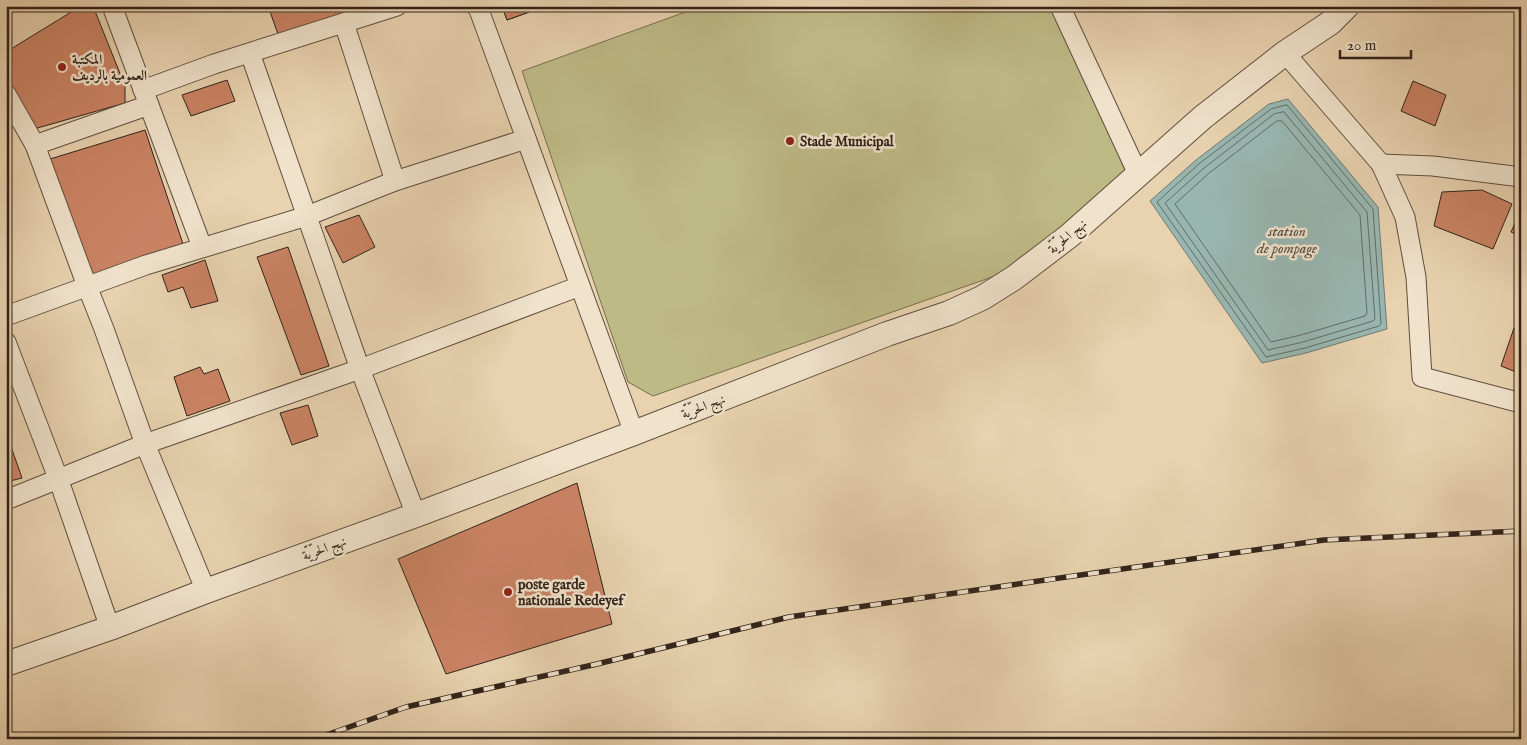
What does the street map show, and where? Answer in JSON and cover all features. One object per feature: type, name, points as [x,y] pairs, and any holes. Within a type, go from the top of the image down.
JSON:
[{"type":"street","points":[[112,6],[202,248]]},
{"type":"street","points":[[35,145],[146,98],[214,64],[397,6]]},
{"type":"street","points":[[476,6],[634,433]]},
{"type":"street","points":[[1060,6],[1138,174]]},
{"type":"street","name":"نهج الحرّيّة","points":[[6,664],[110,628],[416,515],[634,433],[887,334],[949,313],[982,298],[1014,278],[1069,236],[1203,117],[1285,53],[1330,23],[1347,6]]},
{"type":"street","points":[[344,23],[395,181]]},
{"type":"street","points":[[250,53],[360,369],[416,515]]},
{"type":"street","points":[[1285,53],[1381,164],[1405,216],[1416,277],[1422,377],[1521,403]]},
{"type":"street","points":[[6,94],[35,145],[145,444],[206,591]]},
{"type":"street","points":[[7,313],[202,248],[306,216],[395,181],[526,139]]},
{"type":"street","points":[[1381,164],[1433,166],[1521,177]]},
{"type":"street","points":[[6,500],[145,444],[360,369],[580,286]]},
{"type":"street","points":[[6,342],[58,478],[110,628]]},
{"type":"shaded area","points":[[702,6],[1057,6],[1126,173],[1012,270],[653,396],[628,382],[522,71]]},
{"type":"water","name":"station de pompage","points":[[1288,99],[1378,207],[1387,329],[1306,353],[1262,363],[1150,201],[1196,160],[1269,104]]},
{"type":"building","name":"المكتبة العمومية بالرديف","points":[[81,6],[93,6],[125,86],[125,103],[27,131],[6,82],[6,52]]},
{"type":"building","points":[[268,6],[368,6],[279,37]]},
{"type":"building","points":[[502,6],[546,6],[507,20]]},
{"type":"building","points":[[502,6],[546,6],[507,20]]},
{"type":"building","points":[[227,80],[235,101],[191,116],[182,95]]},
{"type":"building","points":[[1413,81],[1446,95],[1435,126],[1401,111]]},
{"type":"building","points":[[145,130],[185,250],[91,283],[50,159]]},
{"type":"building","points":[[1482,190],[1512,204],[1493,249],[1434,226],[1442,192]]},
{"type":"building","points":[[1521,210],[1521,236],[1511,232]]},
{"type":"building","points":[[359,215],[375,247],[343,263],[325,227]]},
{"type":"building","points":[[288,247],[329,366],[301,375],[257,257]]},
{"type":"building","points":[[205,260],[218,301],[191,308],[183,287],[168,292],[162,275]]},
{"type":"building","points":[[1514,328],[1521,331],[1521,374],[1501,366]]},
{"type":"building","points":[[200,367],[204,374],[218,369],[230,401],[187,416],[174,377]]},
{"type":"building","points":[[308,405],[318,436],[292,445],[280,413]]},
{"type":"building","points":[[6,438],[8,438],[22,478],[6,482]]},
{"type":"building","name":"poste garde nationale Redeyef","points":[[577,483],[612,624],[446,674],[398,559]]},
{"type":"railway","points":[[315,739],[406,707],[597,664],[789,617],[1324,540],[1521,531]]},
{"type":"place","name":"المكتبة العمومية بالرديف","points":[[62,67]]},
{"type":"place","name":"Stade Municipal","points":[[790,141]]},
{"type":"place","name":"poste garde nationale Redeyef","points":[[508,592]]}]
